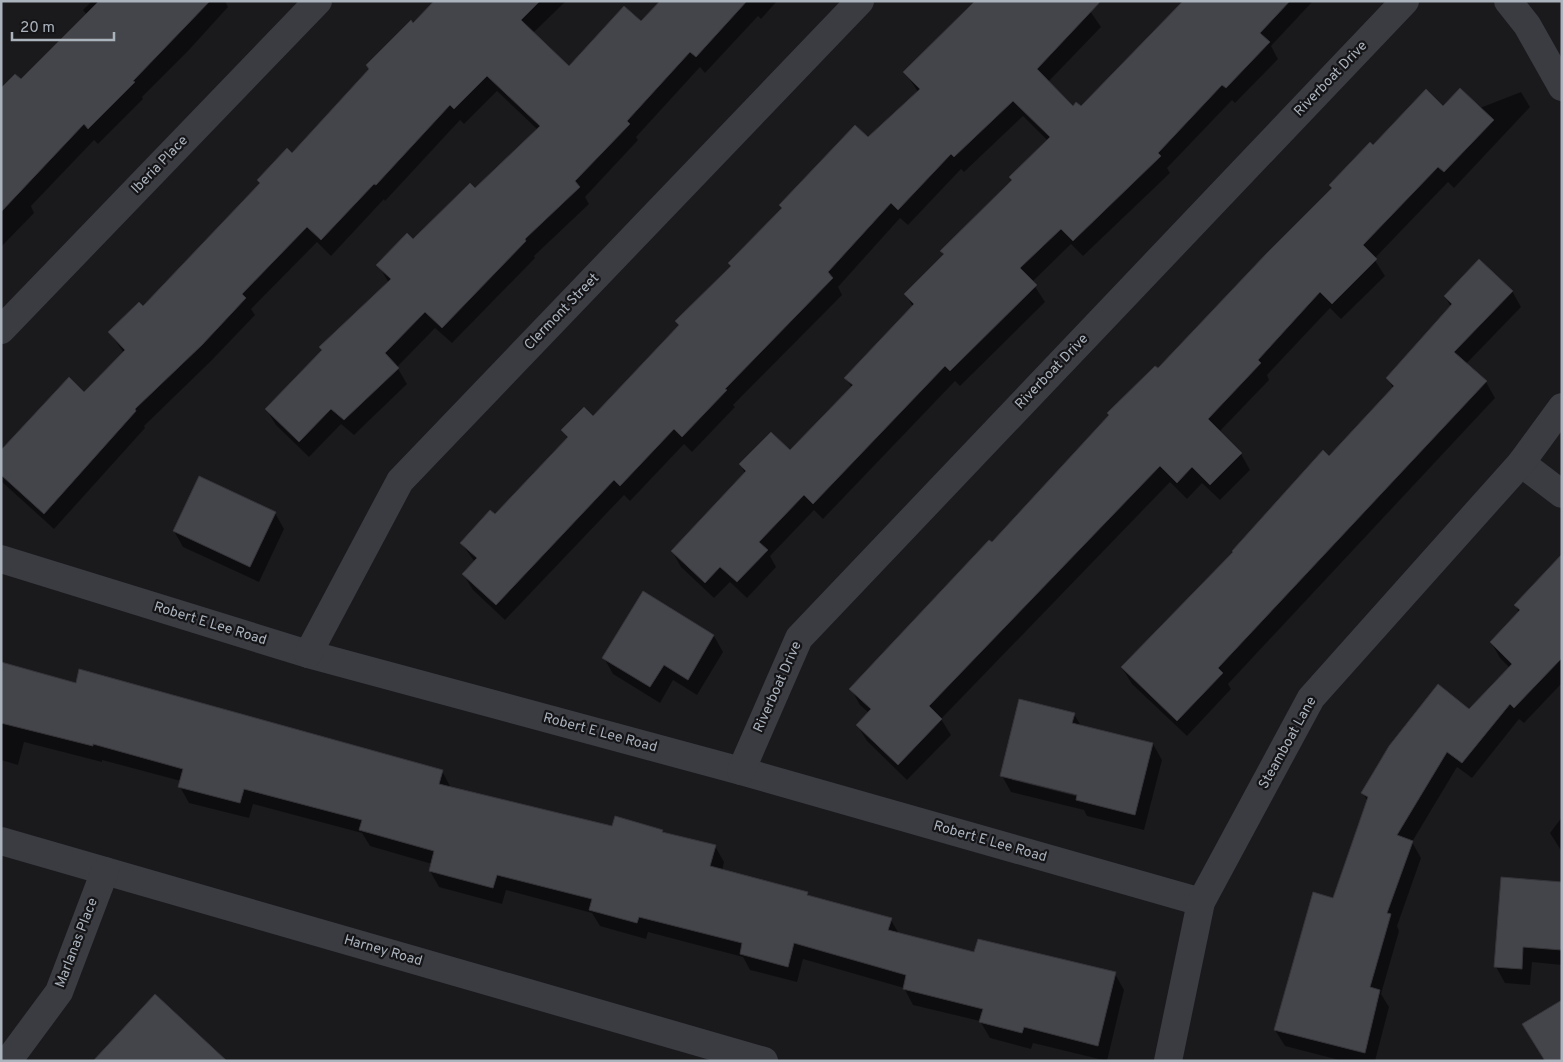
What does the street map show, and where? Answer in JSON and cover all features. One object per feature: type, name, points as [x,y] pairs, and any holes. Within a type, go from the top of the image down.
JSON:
[{"type":"street","name":"Iberia Place","points":[[1,330],[318,1]]},
{"type":"street","name":"Clermont Street","points":[[308,654],[400,481],[860,1]]},
{"type":"street","name":"Riverboat Drive","points":[[741,771],[799,638],[1405,1]]},
{"type":"street","points":[[1508,1],[1527,25],[1562,87]]},
{"type":"street","name":"Steamboat Lane","points":[[1168,1061],[1201,902],[1311,698],[1521,463],[1562,407]]},
{"type":"street","points":[[1521,463],[1562,494]]},
{"type":"street","name":"Robert E Lee Road","points":[[1,559],[308,654],[741,771],[1201,902]]},
{"type":"street","name":"Harney Road","points":[[1,841],[764,1061]]},
{"type":"street","name":"Marlanas Place","points":[[8,1061],[59,992],[105,870]]},
{"type":"building","points":[[99,1],[210,1],[133,81],[135,82],[88,129],[84,124],[1,212],[1,88],[15,74],[21,79]]},
{"type":"building","points":[[434,1],[540,1],[521,20],[569,66],[624,6],[641,21],[660,1],[747,1],[696,57],[690,52],[627,121],[630,124],[575,181],[580,187],[525,239],[526,241],[442,328],[425,312],[385,353],[399,368],[344,420],[331,409],[299,442],[265,409],[322,350],[319,347],[391,279],[376,265],[407,233],[413,239],[470,183],[475,188],[540,126],[487,76],[454,109],[450,105],[376,185],[374,184],[321,240],[307,227],[242,294],[246,298],[202,345],[135,409],[136,411],[44,514],[1,475],[1,450],[69,377],[84,392],[125,350],[108,332],[139,302],[143,306],[260,183],[257,180],[287,148],[292,153],[369,69],[366,65],[411,20],[413,23]]},
{"type":"building","points":[[975,1],[1101,1],[1037,69],[1073,106],[1076,102],[1081,106],[1183,1],[1290,1],[1260,33],[1270,42],[1226,88],[1222,85],[1158,153],[1161,156],[1073,241],[1061,229],[1020,268],[1037,285],[950,371],[945,366],[813,504],[804,495],[759,542],[768,550],[737,582],[720,567],[705,583],[671,551],[746,471],[739,464],[771,432],[790,450],[853,385],[844,378],[914,304],[904,294],[944,254],[940,251],[1012,180],[1009,177],[1050,137],[1013,101],[954,157],[951,154],[898,210],[891,203],[828,272],[833,278],[725,389],[727,390],[682,437],[674,429],[620,486],[614,480],[496,605],[462,574],[477,558],[460,543],[490,510],[495,514],[568,437],[561,430],[584,407],[593,416],[679,325],[675,321],[731,266],[728,263],[782,208],[779,205],[855,125],[868,137],[920,89],[903,72]]},
{"type":"building","points":[[1460,88],[1494,120],[1444,172],[1438,167],[1363,245],[1377,259],[1332,304],[1320,292],[1258,360],[1261,363],[1208,419],[1242,453],[1210,485],[1192,467],[1177,483],[1160,466],[929,706],[942,719],[898,765],[856,725],[871,709],[849,689],[989,540],[992,542],[1109,415],[1107,413],[1155,366],[1158,368],[1266,254],[1332,188],[1329,185],[1370,142],[1373,145],[1426,89],[1443,106]]},
{"type":"building","points":[[1479,259],[1513,291],[1454,352],[1487,381],[1218,668],[1223,673],[1177,721],[1121,667],[1233,552],[1323,450],[1329,456],[1394,386],[1386,378],[1452,304],[1444,296]]},
{"type":"building","points":[[199,476],[276,512],[250,567],[173,531]]},
{"type":"building","points":[[1562,554],[1562,658],[1514,708],[1510,704],[1462,763],[1447,752],[1397,835],[1413,841],[1387,913],[1391,914],[1370,987],[1380,990],[1365,1053],[1274,1030],[1313,892],[1333,898],[1368,797],[1361,793],[1389,746],[1438,684],[1469,709],[1512,664],[1490,642],[1520,610],[1514,605]]},
{"type":"building","points":[[643,591],[714,635],[688,680],[664,665],[650,687],[602,658]]},
{"type":"building","points":[[1,662],[76,683],[79,669],[443,770],[439,784],[612,826],[615,816],[663,830],[662,832],[716,845],[710,866],[808,892],[807,895],[892,918],[888,930],[974,952],[978,939],[1116,972],[1098,1046],[1024,1027],[1022,1033],[979,1022],[983,1009],[903,989],[906,975],[794,943],[788,967],[740,954],[742,943],[639,917],[637,923],[589,910],[592,899],[497,875],[493,888],[429,871],[434,851],[359,830],[362,820],[244,789],[240,803],[178,787],[183,769],[93,744],[93,746],[1,723]]},
{"type":"building","points":[[1019,699],[1075,713],[1072,723],[1153,743],[1135,815],[1076,800],[1077,795],[1000,776]]},
{"type":"building","points":[[1501,877],[1562,882],[1562,950],[1523,947],[1522,969],[1494,967]]},
{"type":"building","points":[[155,994],[227,1061],[93,1061]]},
{"type":"building","points":[[1562,1000],[1562,1061],[1545,1061],[1522,1024]]}]
